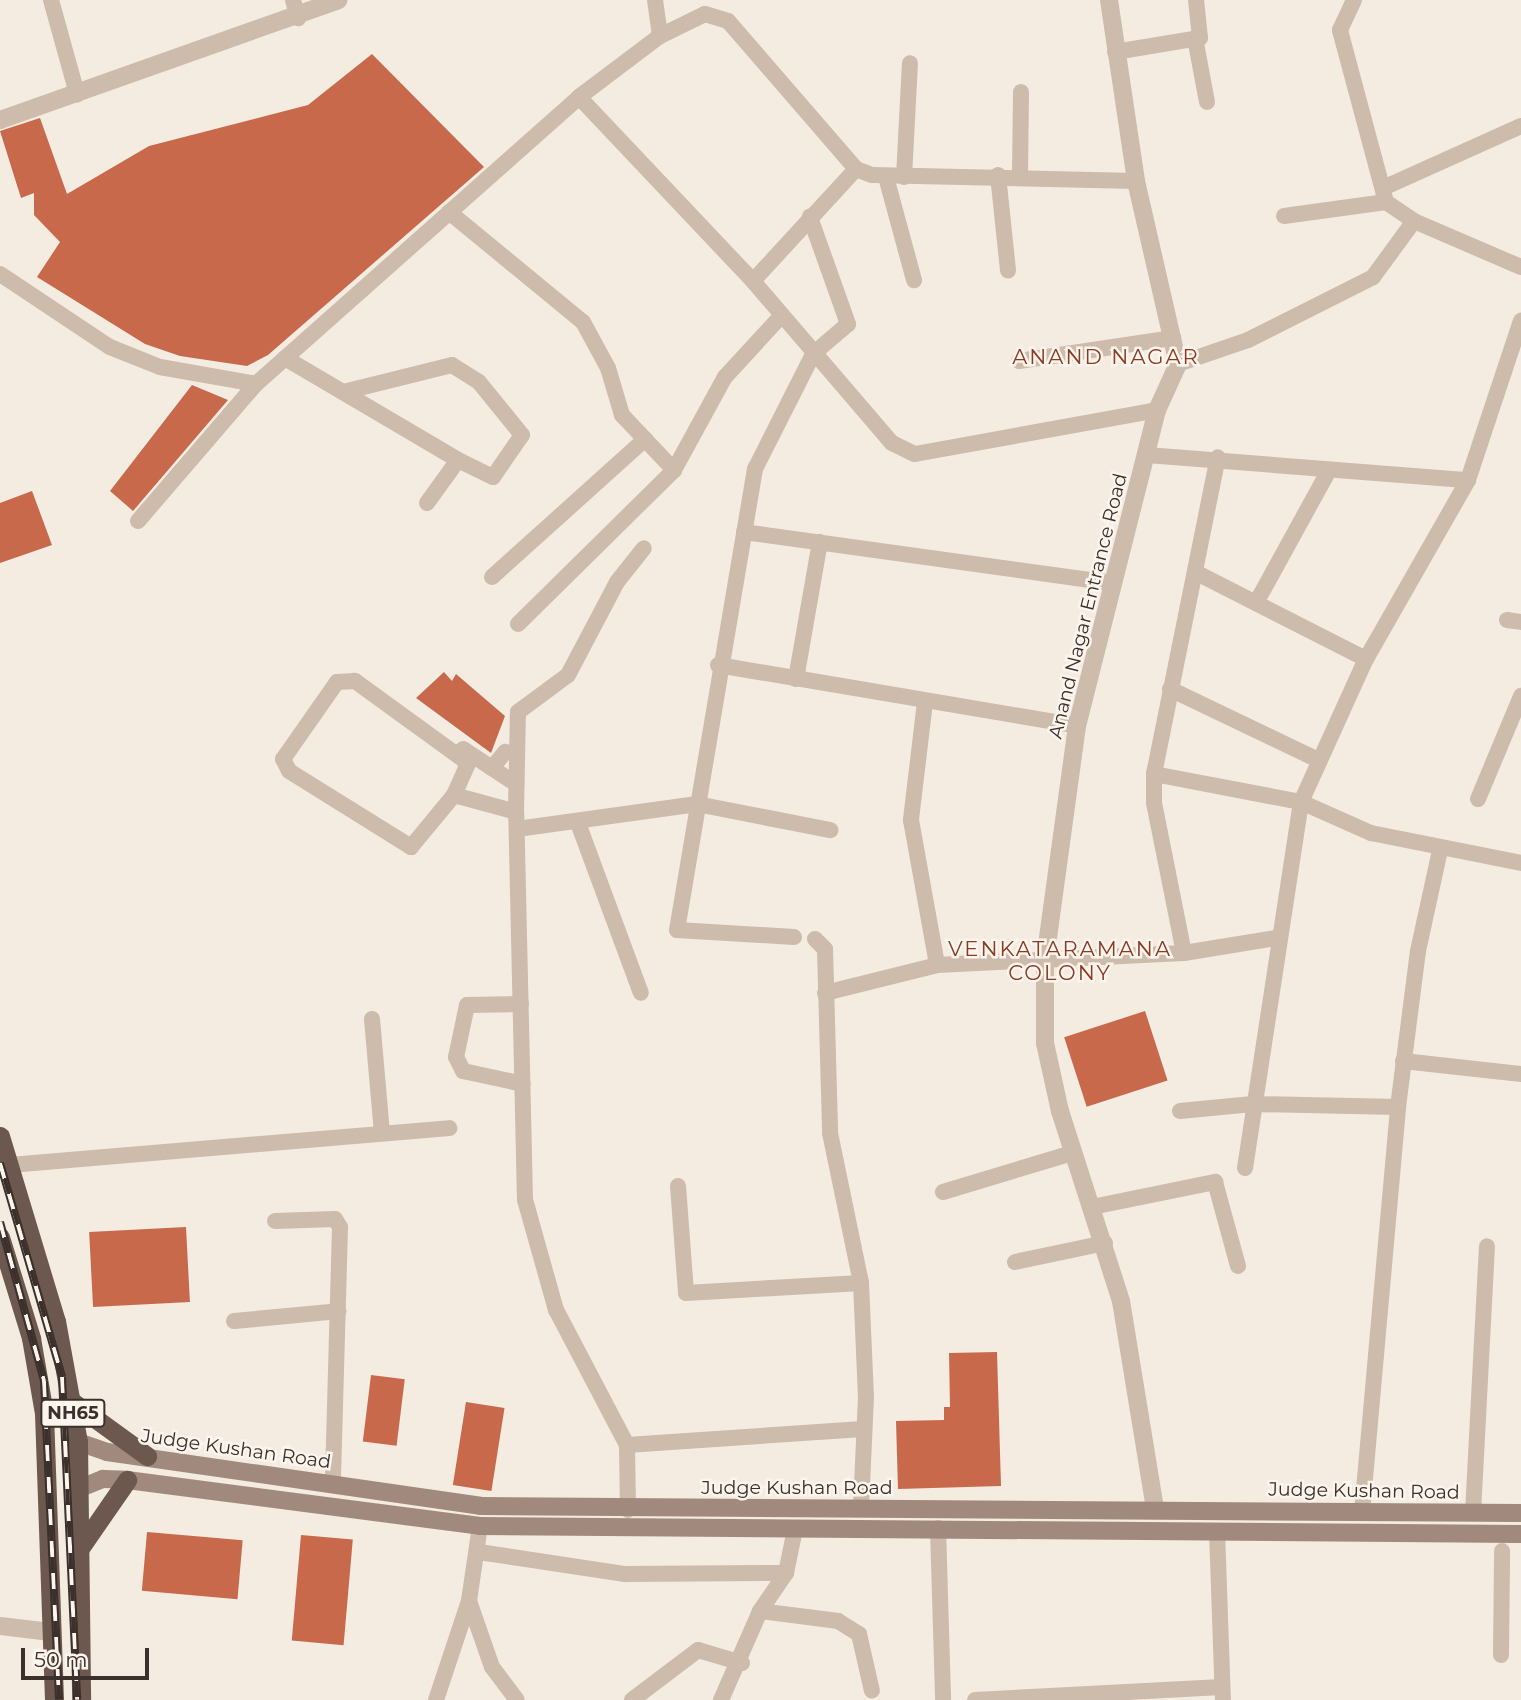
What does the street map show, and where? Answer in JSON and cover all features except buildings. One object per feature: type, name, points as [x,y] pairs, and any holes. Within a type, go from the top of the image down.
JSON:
[{"type":"highway","name":"NH65","points":[[0,1136],[56,1321],[78,1442],[81,1700]]},
{"type":"highway","name":"NH65","points":[[0,1237],[41,1387],[51,1502],[54,1700]]},
{"type":"highway","points":[[71,1401],[147,1456]]},
{"type":"highway","points":[[78,1553],[127,1480]]},
{"type":"main road","name":"Judge Kushan Road","points":[[78,1442],[107,1452],[480,1506],[628,1510],[1155,1508],[1521,1513]]},
{"type":"main road","points":[[78,1489],[103,1479],[97,1466],[107,1452]]},
{"type":"main road","name":"Judge Kushan Road","points":[[103,1479],[481,1526],[1521,1534]]},
{"type":"street","points":[[51,0],[77,94]]},
{"type":"street","points":[[293,0],[298,19]]},
{"type":"street","points":[[0,120],[298,19],[338,0]]},
{"type":"street","points":[[655,0],[660,36]]},
{"type":"street","points":[[1109,0],[1136,181],[1178,364],[1248,340],[1373,277],[1414,221]]},
{"type":"street","points":[[1196,0],[1195,38],[1207,102]]},
{"type":"street","points":[[1354,0],[1340,30],[1385,195],[1414,221],[1521,267]]},
{"type":"street","points":[[138,521],[256,384],[285,358],[579,97],[660,36],[705,14],[728,21],[856,169],[886,177],[1020,175],[1136,181]]},
{"type":"street","points":[[1115,51],[1195,38]]},
{"type":"street","points":[[904,177],[909,63]]},
{"type":"street","points":[[1020,175],[1021,92]]},
{"type":"street","points":[[579,97],[753,281],[868,421],[915,454],[1157,410]]},
{"type":"street","points":[[1284,216],[1385,195],[1521,126]]},
{"type":"street","points":[[753,281],[856,169]]},
{"type":"street","points":[[998,175],[1008,271]]},
{"type":"street","points":[[886,177],[914,280]]},
{"type":"street","points":[[449,212],[583,322],[608,368],[622,415],[674,470]]},
{"type":"street","points":[[794,937],[677,930],[718,665],[760,453],[813,354],[848,324],[810,217]]},
{"type":"street","points":[[0,274],[110,347],[160,366],[256,384]]},
{"type":"street","points":[[518,624],[674,470],[725,377],[781,316]]},
{"type":"street","points":[[1245,1168],[1276,938],[1301,802],[1316,759],[1366,659],[1468,480],[1521,321]]},
{"type":"street","points":[[1019,361],[1172,338]]},
{"type":"street","points":[[285,358],[458,460],[493,477],[522,435],[479,382],[452,365],[344,392]]},
{"type":"street","name":"Anand Nagar Entrance Road","points":[[1155,1508],[1105,1243],[1072,1153],[1045,1043],[1045,961],[1077,726],[1111,583],[1157,410],[1178,364]]},
{"type":"street","points":[[492,577],[645,439]]},
{"type":"street","name":"Anand Nagar Entrance Road","points":[[1147,455],[1218,457],[1329,470],[1468,480]]},
{"type":"street","points":[[1184,953],[1154,803],[1154,774],[1218,457]]},
{"type":"street","points":[[427,503],[458,460]]},
{"type":"street","points":[[1256,603],[1329,470]]},
{"type":"street","points":[[744,532],[1111,583]]},
{"type":"street","points":[[796,679],[820,542]]},
{"type":"street","points":[[628,1510],[627,1445],[555,1310],[532,1240],[523,1084],[516,784],[518,712],[568,675],[617,582],[644,548]]},
{"type":"street","points":[[1195,572],[1366,659]]},
{"type":"street","points":[[718,665],[1077,726]]},
{"type":"street","points":[[355,681],[468,763],[454,794],[411,847],[289,771],[283,759],[337,682],[355,681]]},
{"type":"street","points":[[1170,689],[1316,759]]},
{"type":"street","points":[[1478,799],[1521,696]]},
{"type":"street","points":[[925,702],[911,820],[937,965]]},
{"type":"street","points":[[412,715],[516,784]]},
{"type":"street","points":[[492,768],[505,752]]},
{"type":"street","points":[[1154,774],[1301,802],[1371,833],[1440,850],[1521,863]]},
{"type":"street","points":[[454,794],[516,812]]},
{"type":"street","points":[[517,829],[578,823],[697,804],[830,830]]},
{"type":"street","points":[[578,823],[642,993]]},
{"type":"street","points":[[1362,1512],[1403,1061],[1440,850]]},
{"type":"street","points":[[825,993],[937,965],[1184,953],[1276,938]]},
{"type":"street","points":[[815,939],[823,942],[830,1133],[860,1283],[861,1508]]},
{"type":"street","points":[[521,1004],[467,1005],[456,1058],[463,1071],[523,1084]]},
{"type":"street","points":[[372,1018],[382,1133]]},
{"type":"street","points":[[1403,1061],[1521,1074]]},
{"type":"street","points":[[1180,1111],[1253,1104],[1398,1107]]},
{"type":"street","points":[[10,1165],[449,1128]]},
{"type":"street","points":[[943,1192],[1072,1153]]},
{"type":"street","points":[[1092,1207],[1215,1182],[1238,1266]]},
{"type":"street","points":[[678,1186],[686,1293],[860,1283]]},
{"type":"street","points":[[275,1221],[335,1219],[339,1311],[332,1484]]},
{"type":"street","points":[[1015,1262],[1105,1243]]},
{"type":"street","points":[[1473,1513],[1488,1246]]},
{"type":"street","points":[[234,1321],[339,1311]]},
{"type":"street","points":[[627,1445],[862,1429]]},
{"type":"street","points":[[436,1700],[469,1601],[481,1526]]},
{"type":"street","points":[[938,1528],[943,1700]]},
{"type":"street","points":[[721,1700],[742,1663],[760,1611],[786,1573],[795,1529]]},
{"type":"street","points":[[975,1700],[1223,1694],[1217,1531]]},
{"type":"street","points":[[1501,1655],[1502,1551]]},
{"type":"street","points":[[478,1552],[625,1574],[786,1573]]},
{"type":"street","points":[[469,1601],[492,1667],[517,1700]]},
{"type":"street","points":[[760,1611],[838,1621],[859,1634],[872,1691]]},
{"type":"street","points":[[0,1626],[51,1632]]},
{"type":"street","points":[[632,1700],[698,1650],[742,1663]]},
{"type":"railway","points":[[0,1163],[62,1377],[77,1700]]},
{"type":"railway","points":[[0,1222],[44,1381],[59,1700]]},
{"type":"district","name":"ANAND NAGAR","points":[[1106,357]]},
{"type":"district","name":"VENKATARAMANA COLONY","points":[[1060,961]]}]
